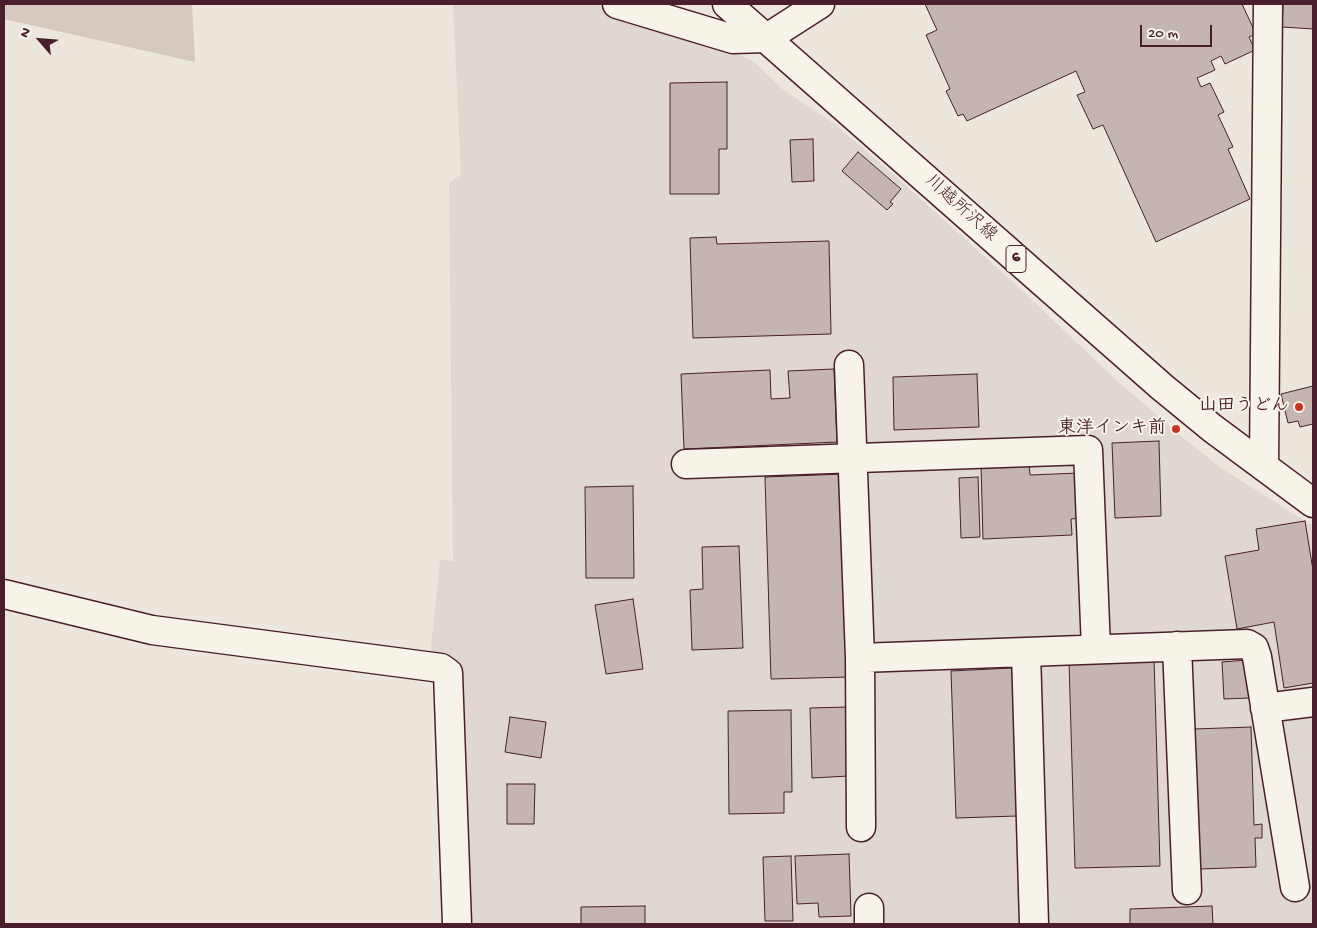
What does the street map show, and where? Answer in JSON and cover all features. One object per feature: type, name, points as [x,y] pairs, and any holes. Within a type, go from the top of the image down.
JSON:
[{"type":"street","points":[[617,4],[732,39],[767,38],[820,4]]},
{"type":"street","name":"川越所沢線","points":[[727,4],[1157,383],[1212,428],[1313,502]]},
{"type":"street","points":[[1264,466],[1268,4]]},
{"type":"street","points":[[849,365],[860,658],[861,827]]},
{"type":"street","points":[[686,464],[1088,450],[1096,649]]},
{"type":"street","points":[[4,594],[152,630],[441,668],[448,673],[457,924]]},
{"type":"street","points":[[860,658],[1248,644],[1254,648],[1257,657],[1295,887]]},
{"type":"street","points":[[1177,646],[1187,890]]},
{"type":"street","points":[[1026,652],[1034,924]]},
{"type":"street","points":[[1265,708],[1313,702]]},
{"type":"shaded area","points":[[4,4],[192,4],[195,62],[4,19]]},
{"type":"shaded area","points":[[453,4],[595,4],[711,41],[754,62],[781,88],[836,125],[905,185],[1014,283],[1113,377],[1182,437],[1221,468],[1313,526],[1313,924],[467,924],[461,738],[430,658],[440,560],[453,561],[449,184],[461,174]]},
{"type":"building","points":[[925,4],[1242,4],[1256,34],[1249,37],[1255,50],[1225,64],[1221,56],[1211,61],[1215,70],[1197,78],[1201,87],[1210,83],[1224,112],[1218,115],[1233,147],[1228,149],[1250,199],[1156,242],[1103,125],[1093,129],[1077,95],[1085,92],[1076,71],[967,121],[963,114],[958,116],[946,91],[950,89],[926,35],[937,30]]},
{"type":"building","points":[[1283,4],[1313,4],[1313,29],[1282,27]]},
{"type":"building","points":[[727,82],[727,149],[719,149],[719,194],[670,194],[670,83]]},
{"type":"building","points":[[813,139],[814,181],[792,182],[790,140]]},
{"type":"building","points":[[858,152],[901,189],[890,202],[893,204],[887,210],[842,171]]},
{"type":"building","points":[[716,237],[717,244],[829,241],[831,334],[693,338],[690,238]]},
{"type":"building","points":[[834,369],[837,442],[684,449],[681,374],[770,370],[771,399],[790,398],[788,371]]},
{"type":"building","points":[[977,374],[979,427],[894,430],[893,377]]},
{"type":"building","name":"山田うどん","points":[[1313,386],[1313,424],[1300,427],[1298,421],[1288,423],[1281,394]]},
{"type":"building","points":[[1159,441],[1161,516],[1115,518],[1112,443]]},
{"type":"building","points":[[1029,462],[1030,475],[1079,473],[1081,518],[1071,519],[1072,535],[983,539],[981,464]]},
{"type":"building","points":[[844,474],[850,677],[771,679],[765,477]]},
{"type":"building","points":[[978,477],[980,537],[961,538],[959,478]]},
{"type":"building","points":[[633,486],[634,578],[586,578],[585,487]]},
{"type":"building","points":[[1305,521],[1313,570],[1313,683],[1284,688],[1274,622],[1237,629],[1225,556],[1259,550],[1256,529]]},
{"type":"building","points":[[739,546],[743,648],[692,650],[690,590],[703,589],[702,547]]},
{"type":"building","points":[[633,599],[643,669],[606,674],[595,605]]},
{"type":"building","points":[[1154,658],[1160,866],[1075,868],[1069,661]]},
{"type":"building","points":[[1247,660],[1249,698],[1224,699],[1222,662]]},
{"type":"building","points":[[1012,668],[1017,816],[956,818],[951,671]]},
{"type":"building","points":[[847,707],[849,776],[812,778],[810,708]]},
{"type":"building","points":[[791,710],[792,792],[784,792],[784,813],[729,814],[728,711]]},
{"type":"building","points":[[510,717],[546,722],[541,758],[505,752]]},
{"type":"building","points":[[1251,727],[1254,825],[1262,824],[1262,838],[1255,838],[1256,867],[1199,869],[1194,729]]},
{"type":"building","points":[[507,784],[535,784],[534,824],[507,824]]},
{"type":"building","points":[[849,854],[851,916],[819,917],[818,903],[797,904],[795,856]]},
{"type":"building","points":[[791,856],[793,921],[765,921],[763,857]]},
{"type":"building","points":[[645,906],[645,924],[581,924],[581,907]]},
{"type":"building","points":[[1212,906],[1213,924],[1130,924],[1130,909]]},
{"type":"place","name":"山田うどん","points":[[1299,407]]},
{"type":"place","name":"東洋インキ前","points":[[1176,429]]}]
